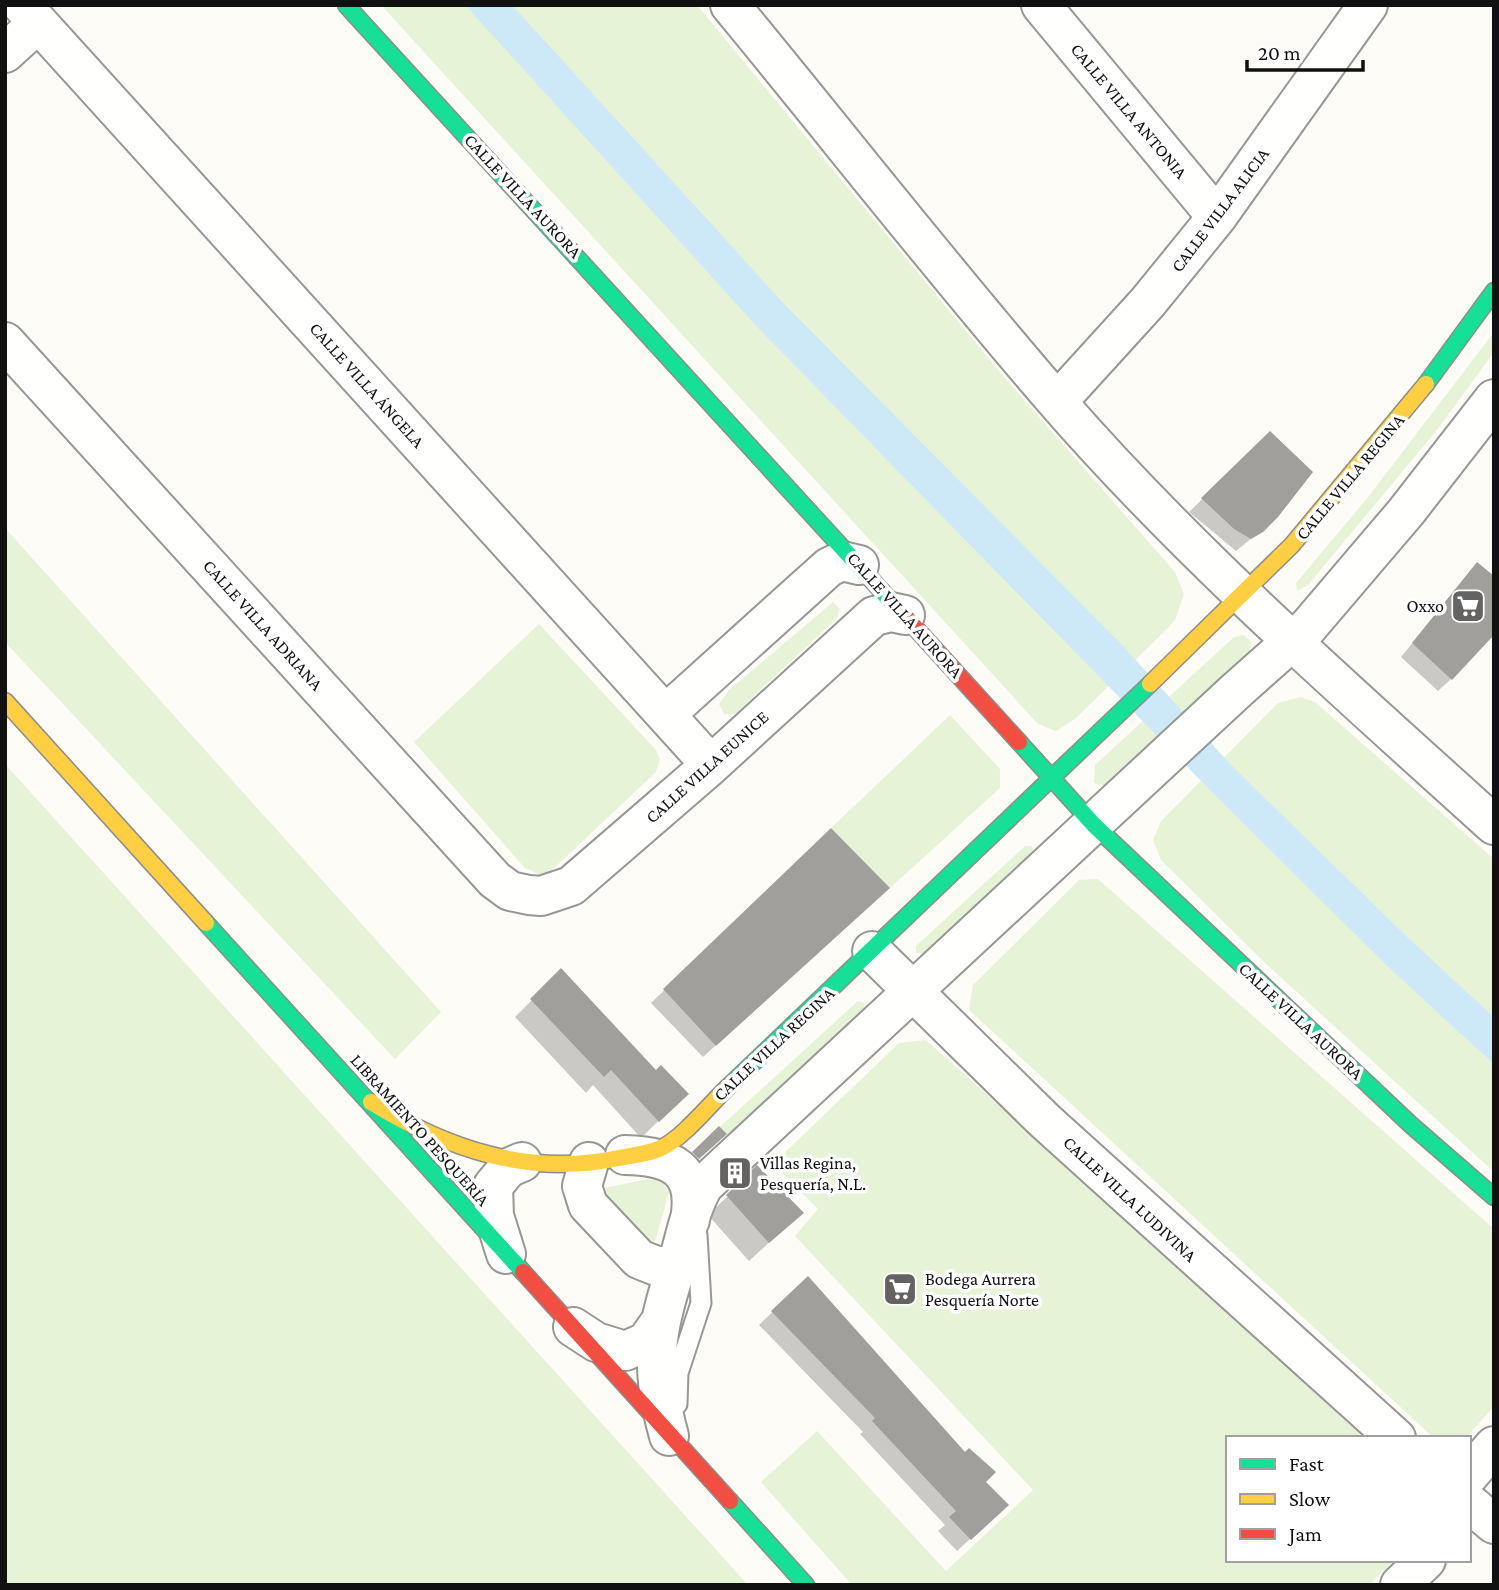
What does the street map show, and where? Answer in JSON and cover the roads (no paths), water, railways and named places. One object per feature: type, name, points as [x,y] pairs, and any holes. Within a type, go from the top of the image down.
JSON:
[{"type":"street","name":"CALLE VILLA AURORA","points":[[346,5],[862,579],[1073,802],[1410,1124],[1494,1197]]},
{"type":"street","points":[[730,5],[1057,402],[1152,503],[1267,618],[1492,820]]},
{"type":"street","name":"CALLE VILLA ANTONIA","points":[[1041,5],[1217,218]]},
{"type":"street","name":"CALLE VILLA ALICIA","points":[[1057,402],[1148,302],[1217,218],[1364,7]]},
{"type":"street","points":[[5,53],[30,14]]},
{"type":"street","name":"CALLE VILLA ÁNGELA","points":[[30,14],[667,713],[711,765]]},
{"type":"street","name":"CALLE VILLA REGINA","points":[[371,1102],[407,1126],[447,1145],[497,1159],[522,1162],[607,1159],[660,1149],[669,1143],[872,951],[1073,802],[1148,775],[1230,697],[1267,618],[1326,509],[1383,439],[1494,291]]},
{"type":"street","name":"CALLE VILLA ADRIANA","points":[[5,342],[495,880],[510,891],[528,895]]},
{"type":"street","name":"CALLE VILLA REGINA","points":[[676,1430],[655,1366],[658,1325],[704,1185],[913,992],[1073,802],[1105,725],[1188,648],[1267,618],[1406,512],[1494,399]]},
{"type":"street","points":[[667,713],[862,579]]},
{"type":"street","name":"CALLE VILLA EUNICE","points":[[528,895],[541,896],[571,886],[711,765],[862,579]]},
{"type":"street","name":"LIBRAMIENTO PESQUERÍA","points":[[5,701],[371,1102],[566,1321],[676,1430]]},
{"type":"street","name":"CALLE VILLA LUDIVINA","points":[[872,951],[1116,1186],[1394,1436]]},
{"type":"street","points":[[677,1263],[659,1267],[639,1259],[589,1205],[582,1186],[607,1159],[660,1158],[675,1165],[692,1192],[694,1210]]},
{"type":"street","points":[[506,1254],[494,1216],[493,1186],[508,1168],[522,1162]]},
{"type":"street","points":[[566,1321],[596,1342],[625,1351],[646,1342],[658,1325]]},
{"type":"street","points":[[1476,1506],[1494,1446]]},
{"type":"street","points":[[710,1468],[806,1585]]},
{"type":"street","points":[[1400,1585],[1424,1562]]},
{"type":"lane","points":[[694,1210],[701,1303],[678,1373],[675,1392],[676,1430],[710,1468]]},
{"type":"water","points":[[465,5],[512,5],[786,306],[1123,646],[1231,765],[1406,936],[1494,1017],[1494,1064],[1387,966],[1208,788],[761,331]]},
{"type":"place","name":"Oxxo","points":[[1468,606]]},
{"type":"place","name":"Villas Regina, Pesquería, N.L.","points":[[735,1173]]},
{"type":"place","name":"Bodega Aurrera Pesquería Norte","points":[[900,1289]]}]
